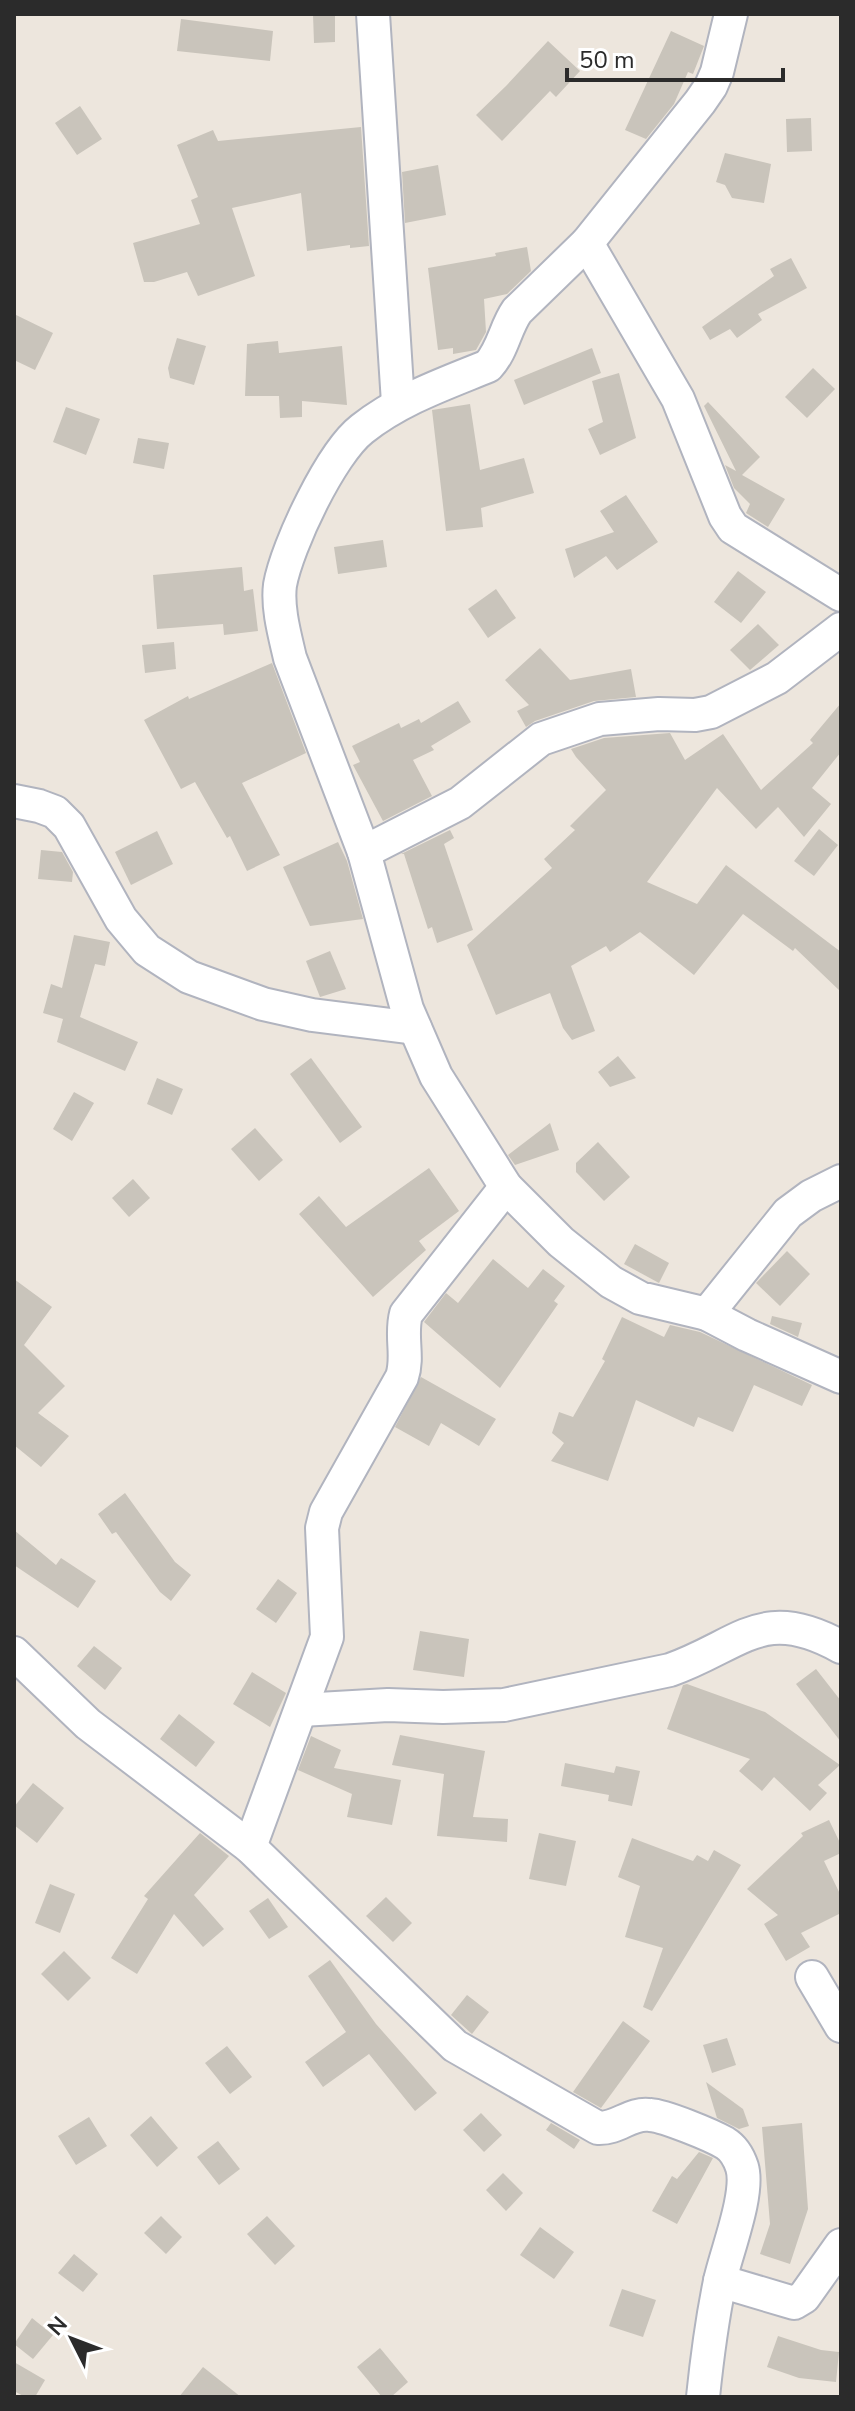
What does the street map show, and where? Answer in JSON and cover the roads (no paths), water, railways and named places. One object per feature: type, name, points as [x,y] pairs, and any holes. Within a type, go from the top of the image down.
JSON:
[{"type":"street","points":[[373,14],[398,403]]},
{"type":"street","points":[[731,14],[711,86],[587,243],[517,311],[510,321],[498,355],[488,366],[398,403],[360,430],[332,465],[290,548],[280,588],[283,626],[290,658],[364,852],[407,1009],[436,1076],[506,1187],[561,1242],[611,1282],[640,1298],[707,1314],[841,1377]]},
{"type":"street","points":[[587,243],[678,399],[725,516],[733,528],[841,595]]},
{"type":"street","points":[[364,852],[460,803],[541,739],[600,719],[711,712],[777,678],[841,629]]},
{"type":"street","points":[[14,801],[55,812],[69,826],[121,919],[147,950],[189,977],[263,1004],[312,1015],[415,1028]]},
{"type":"street","points":[[707,1314],[788,1213],[811,1196],[841,1181]]},
{"type":"street","points":[[250,1847],[327,1637],[322,1528],[326,1512],[402,1377],[407,1362],[402,1328],[406,1314],[506,1187]]},
{"type":"street","points":[[301,1710],[522,1702],[670,1670],[747,1633],[765,1628],[788,1627],[811,1632],[841,1647]]},
{"type":"street","points":[[14,1653],[88,1724],[250,1847],[339,1931],[419,2014],[470,2056],[598,2128],[610,2128],[639,2114],[654,2115],[726,2144],[735,2152],[744,2177],[720,2281],[703,2397]]},
{"type":"street","points":[[812,1977],[841,2026]]},
{"type":"street","points":[[720,2281],[794,2303],[804,2297],[841,2245]]}]
